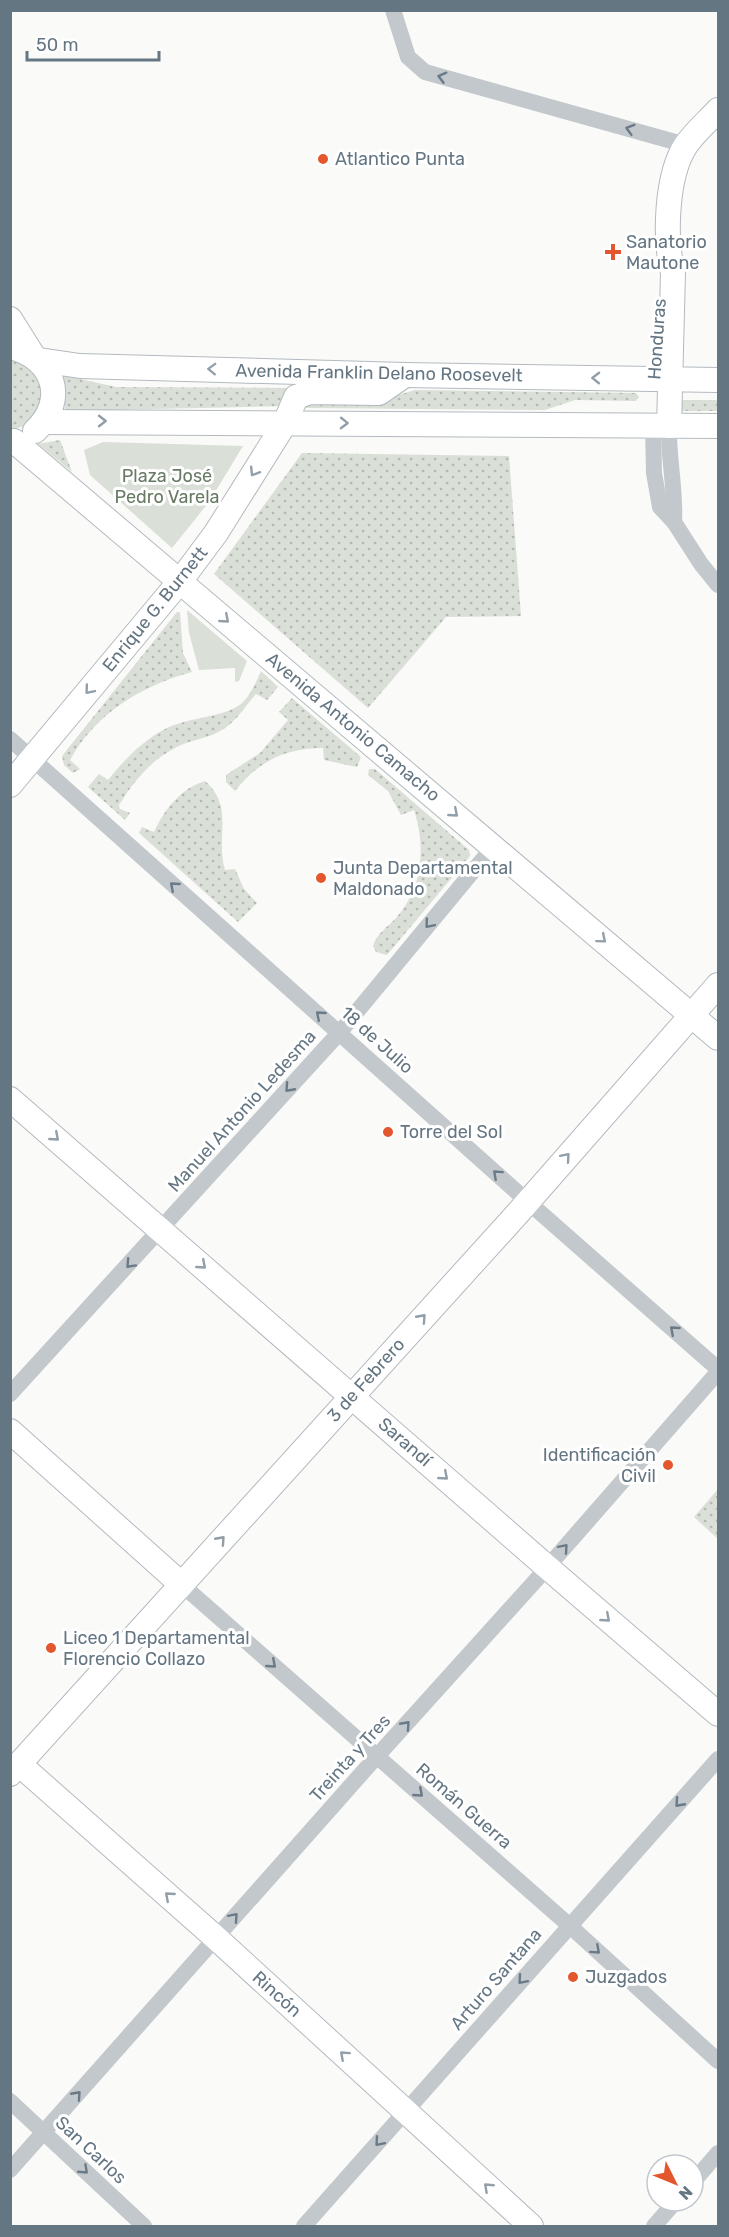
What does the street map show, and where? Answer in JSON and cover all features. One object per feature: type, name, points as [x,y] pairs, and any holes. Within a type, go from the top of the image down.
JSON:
[{"type":"street","points":[[393,10],[408,57],[425,72],[686,145]]},
{"type":"street","name":"Honduras","points":[[661,425],[662,270],[668,254],[672,181],[686,145],[718,110]]},
{"type":"street","points":[[10,319],[27,354],[48,371],[53,397],[51,410],[36,431],[12,441]]},
{"type":"street","name":"Avenida Franklin Delano Roosevelt","points":[[27,354],[80,366],[405,375],[718,380]]},
{"type":"street","name":"Enrique G. Burnett","points":[[10,785],[180,580],[216,533],[285,423],[296,397],[310,392],[379,393],[405,375]]},
{"type":"street","points":[[44,422],[718,426]]},
{"type":"street","points":[[661,425],[669,458],[675,503],[674,522],[701,564],[718,585]]},
{"type":"street","name":"Avenida Antonio Camacho","points":[[12,441],[180,580],[718,1038]]},
{"type":"street","name":"18 de Julio","points":[[10,739],[718,1370]]},
{"type":"street","name":"Manuel Antonio Ledesma","points":[[10,1394],[340,1032],[493,847]]},
{"type":"street","name":"3 de Febrero","points":[[15,1769],[527,1201],[718,985]]},
{"type":"street","name":"Sarandí","points":[[10,1099],[718,1714]]},
{"type":"street","name":"Treinta y Tres","points":[[10,2170],[548,1568],[718,1370]]},
{"type":"street","points":[[10,1431],[181,1584]]},
{"type":"street","name":"Román Guerra","points":[[181,1584],[570,1926],[718,2061]]},
{"type":"street","name":"Arturo Santana","points":[[304,2226],[718,1760]]},
{"type":"street","name":"Rincón","points":[[15,1769],[216,1938],[531,2226]]},
{"type":"street","name":"San Carlos","points":[[10,2102],[144,2226]]},
{"type":"street","points":[[705,2168],[718,2153]]},
{"type":"street","points":[[654,2226],[665,2213]]},
{"type":"green space","points":[[10,359],[23,362],[40,379],[43,403],[29,424],[10,431]]},
{"type":"green space","points":[[62,375],[116,387],[292,388],[286,406],[65,411]]},
{"type":"green space","points":[[415,390],[636,393],[639,397],[636,401],[575,400],[545,410],[305,408],[305,400],[385,399]]},
{"type":"green space","points":[[676,400],[718,400],[718,411],[677,411]]},
{"type":"green space","points":[[60,440],[72,472],[38,444]]},
{"type":"green space","name":"Plaza José Pedro Varela","points":[[103,442],[243,446],[209,502],[172,548],[90,475],[84,450]]},
{"type":"green space","points":[[302,453],[509,456],[521,616],[446,617],[368,708],[214,574]]},
{"type":"green space","points":[[187,610],[247,661],[239,681],[235,682],[235,668],[199,670],[189,633]]},
{"type":"green space","points":[[177,612],[180,612],[183,653],[192,672],[155,685],[107,715],[93,728],[70,760],[80,769],[73,773],[64,765],[62,756]]},
{"type":"green space","points":[[261,671],[278,687],[267,700],[256,694],[237,717],[221,731],[175,748],[147,768],[119,805],[120,809],[130,813],[125,820],[88,787],[99,774],[108,780],[135,751],[150,738],[167,728],[235,708],[251,692]]},
{"type":"green space","points":[[292,698],[361,757],[357,767],[324,760],[323,748],[297,750],[263,764],[235,791],[226,782],[226,775],[260,753],[288,720],[279,712]]},
{"type":"green space","points":[[369,769],[375,769],[469,850],[470,856],[387,955],[376,952],[373,946],[412,894],[420,867],[420,838],[414,810],[401,815],[388,791],[368,775]]},
{"type":"green space","points":[[205,781],[214,791],[222,812],[222,857],[225,870],[235,869],[244,889],[257,903],[238,922],[139,833],[142,827],[154,832],[174,801],[188,789]]},
{"type":"green space","points":[[718,1489],[718,1539],[694,1517]]},
{"type":"place","name":"Atlantico Punta","points":[[323,159]]},
{"type":"place","name":"Sanatorio Mautone","points":[[613,252]]},
{"type":"place","name":"Junta Departamental Maldonado","points":[[321,878]]},
{"type":"place","name":"Torre del Sol","points":[[388,1132]]},
{"type":"place","name":"Identificación Civil","points":[[668,1465]]},
{"type":"place","name":"Liceo 1 Departamental Florencio Collazo","points":[[51,1648]]},
{"type":"place","name":"Juzgados","points":[[573,1977]]}]
